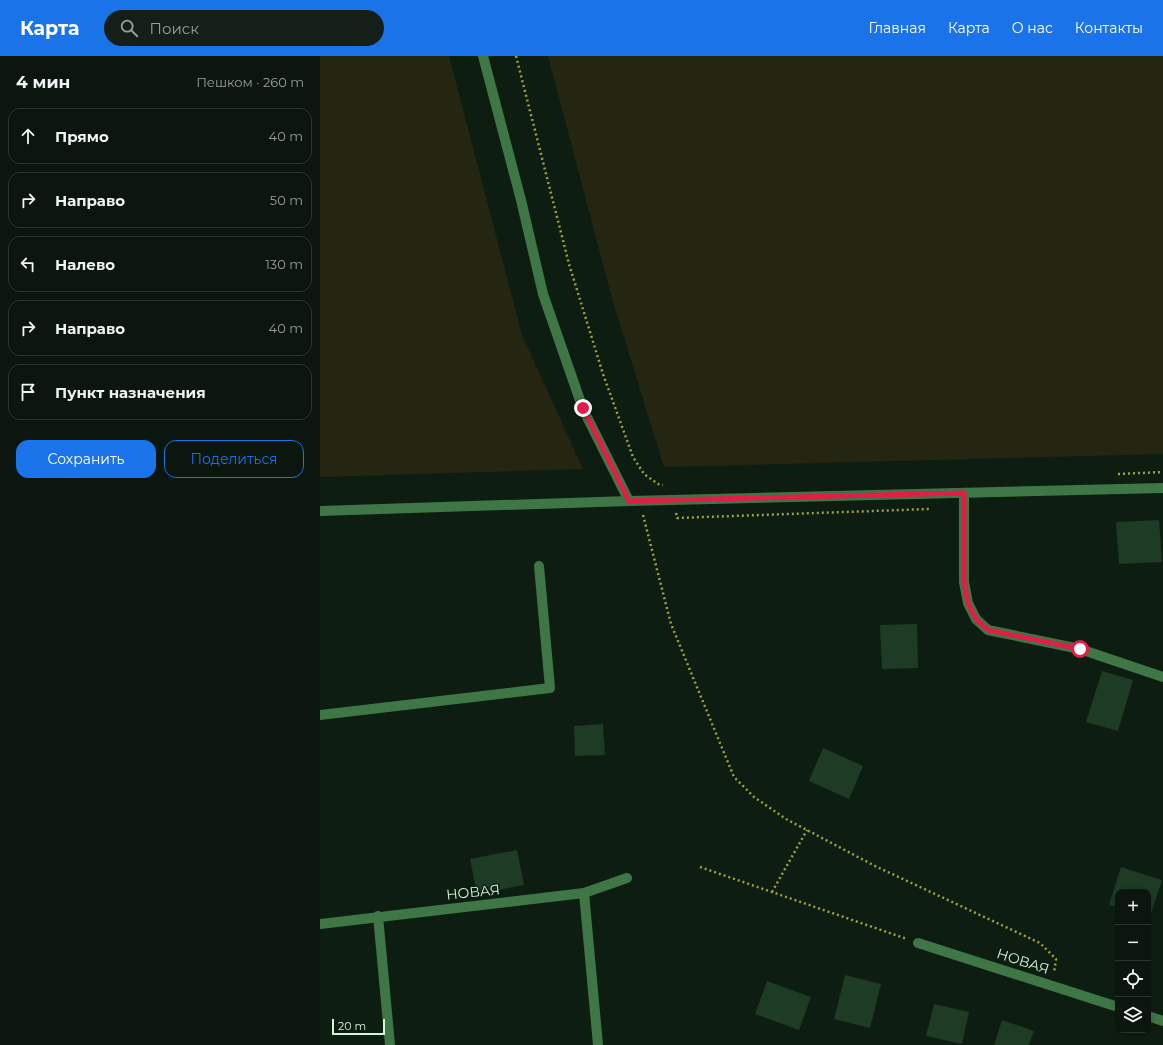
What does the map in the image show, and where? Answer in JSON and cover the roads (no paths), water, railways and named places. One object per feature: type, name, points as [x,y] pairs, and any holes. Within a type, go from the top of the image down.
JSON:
[{"type":"street","points":[[483,56],[521,200],[543,294],[583,408],[629,501]]},
{"type":"street","points":[[320,511],[629,501],[1163,488]]},
{"type":"street","points":[[964,493],[964,582],[968,603],[976,619],[988,630],[1080,649],[1163,677]]},
{"type":"street","points":[[320,715],[550,688],[540,566]]},
{"type":"street","name":"НОВАЯ","points":[[320,924],[584,893],[627,878]]},
{"type":"street","points":[[584,893],[598,1045]]},
{"type":"street","points":[[378,916],[390,1045]]},
{"type":"street","name":"НОВАЯ","points":[[918,943],[1115,1006]]},
{"type":"street","points":[[1151,1017],[1163,1021]]}]
